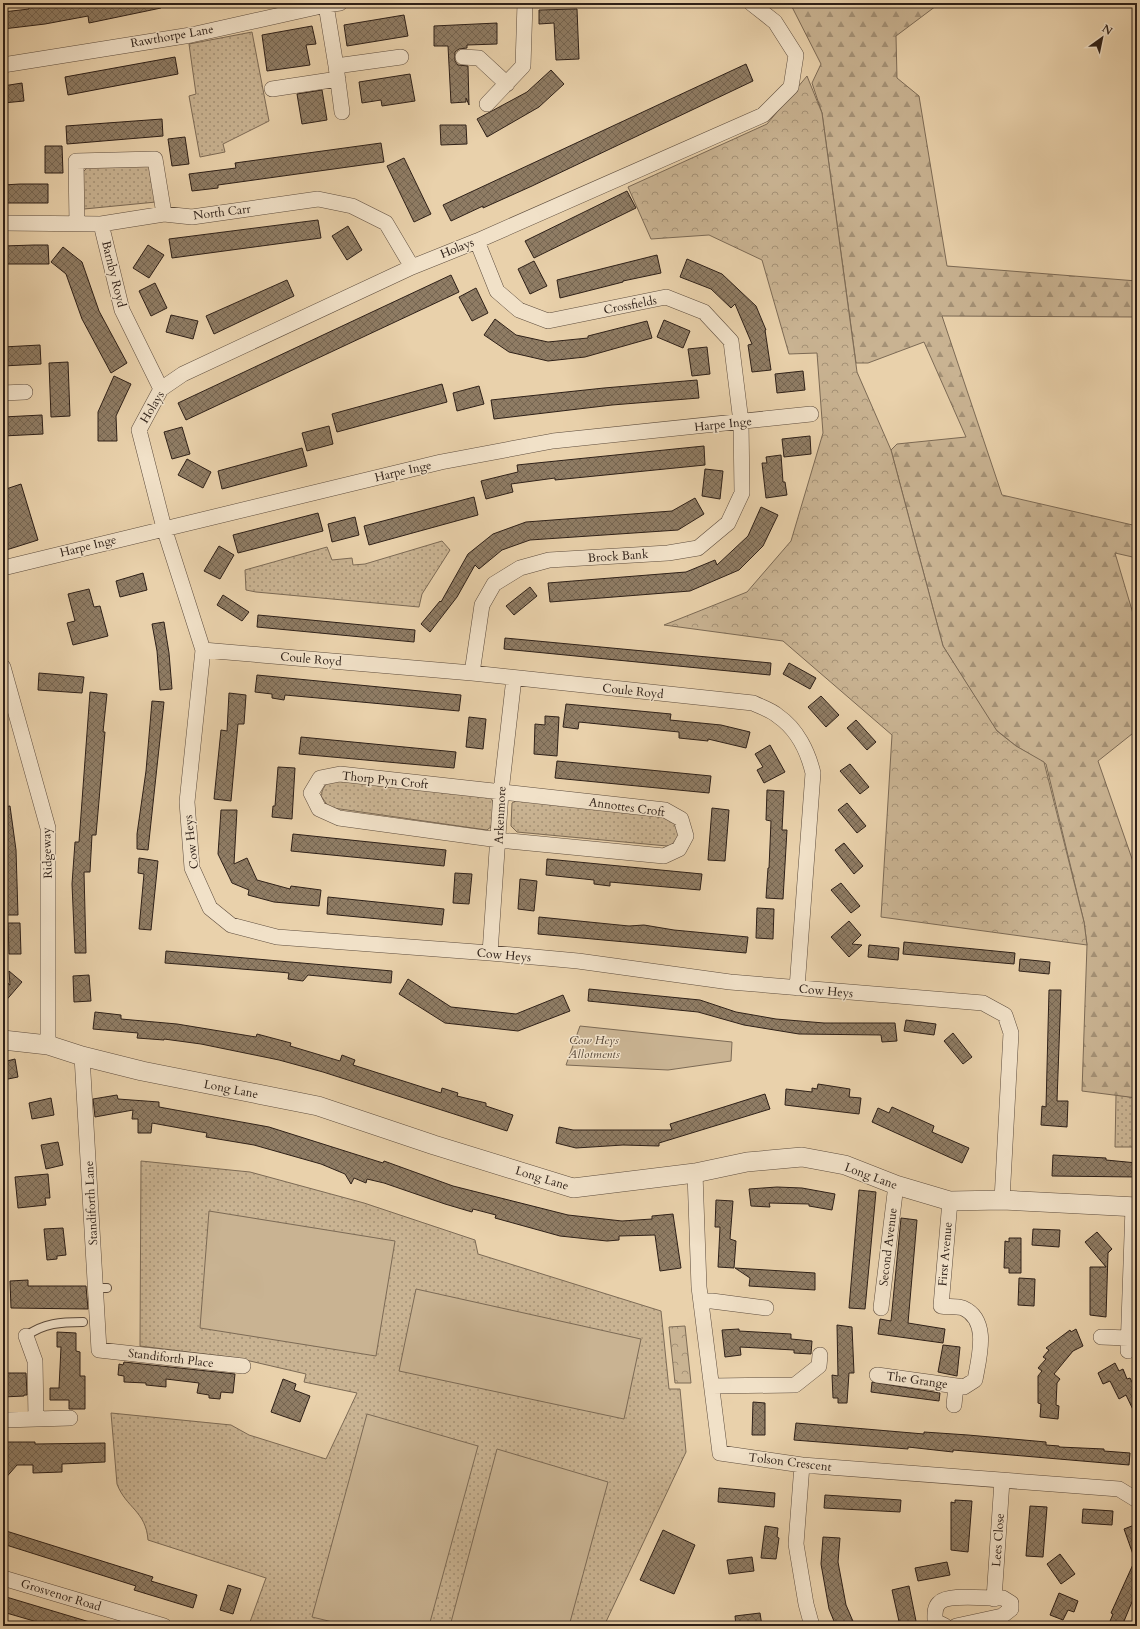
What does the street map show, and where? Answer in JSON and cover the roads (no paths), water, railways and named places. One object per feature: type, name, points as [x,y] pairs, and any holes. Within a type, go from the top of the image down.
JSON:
[{"type":"street","points":[[487,104],[524,66],[525,3]]},
{"type":"street","name":"Holays","points":[[164,528],[138,430],[161,389],[183,374],[412,267],[477,241],[763,115],[791,87],[796,55],[775,22],[751,3]]},
{"type":"street","points":[[333,4],[337,73],[342,112]]},
{"type":"street","name":"Rawthorpe Lane","points":[[3,65],[191,35],[333,4]]},
{"type":"street","points":[[462,57],[479,58],[507,84]]},
{"type":"street","points":[[272,89],[401,58]]},
{"type":"street","points":[[77,223],[76,161],[155,159],[164,214]]},
{"type":"street","name":"North Carr","points":[[3,222],[101,224],[164,214],[192,217],[318,199],[352,206],[386,223],[412,267]]},
{"type":"street","name":"Barnby Royd","points":[[101,224],[122,310],[161,389]]},
{"type":"street","name":"Crossfields","points":[[477,241],[497,291],[519,310],[548,321],[666,297],[704,312],[731,342],[741,422]]},
{"type":"street","points":[[3,393],[25,392]]},
{"type":"street","name":"Harpe Inge","points":[[3,568],[441,462],[553,441],[811,414]]},
{"type":"street","name":"Brock Bank","points":[[472,673],[482,605],[494,584],[520,568],[549,560],[668,553],[698,548],[728,523],[742,493],[741,422]]},
{"type":"street","name":"Cow Heys","points":[[164,528],[203,650],[187,802],[192,868],[210,908],[231,925],[277,937],[578,961],[730,982],[983,1003],[1005,1015],[1011,1033],[1002,1200]]},
{"type":"street","name":"Coule Royd","points":[[203,650],[472,673],[754,703],[779,716],[797,736],[808,754],[813,773],[797,988]]},
{"type":"street","name":"Ridgeway","points":[[3,667],[48,828],[48,1044]]},
{"type":"street","name":"Arkenmore","points":[[490,953],[499,840],[501,792],[514,678]]},
{"type":"street","name":"Thorp Pyn Croft","points":[[499,840],[339,818],[320,809],[311,793],[320,778],[340,774],[501,792]]},
{"type":"street","name":"Annottes Croft","points":[[499,840],[664,856],[679,849],[686,836],[681,819],[665,810],[501,792]]},
{"type":"street","name":"Long Lane","points":[[3,1040],[48,1044],[82,1056],[142,1071],[318,1106],[434,1145],[573,1188],[694,1173],[747,1162],[802,1157],[845,1165],[896,1185],[950,1201],[1002,1200],[1135,1207]]},
{"type":"street","name":"Standiforth Lane","points":[[82,1056],[101,1288],[99,1350]]},
{"type":"street","name":"Tolson Crescent","points":[[694,1173],[701,1301],[720,1453],[802,1465],[1002,1481],[1119,1488],[1137,1500]]},
{"type":"street","name":"Second Avenue","points":[[881,1308],[896,1185]]},
{"type":"street","name":"First Avenue","points":[[941,1306],[950,1201]]},
{"type":"street","points":[[1101,1337],[1128,1345],[1135,1207]]},
{"type":"street","points":[[701,1301],[733,1297],[766,1308]]},
{"type":"street","name":"The Grange","points":[[877,1375],[964,1387],[975,1380],[981,1335],[976,1317],[962,1308],[941,1306]]},
{"type":"street","points":[[26,1336],[36,1361],[36,1419]]},
{"type":"street","name":"Standiforth Place","points":[[99,1350],[243,1366]]},
{"type":"street","points":[[712,1386],[795,1385],[819,1366],[820,1355]]},
{"type":"street","name":"The Grange","points":[[954,1405],[956,1386]]},
{"type":"street","points":[[3,1420],[70,1418]]},
{"type":"street","points":[[802,1465],[796,1544],[806,1604],[812,1626]]},
{"type":"street","name":"Lees Close","points":[[994,1599],[1002,1481]]},
{"type":"street","name":"Grosvenor Road","points":[[3,1578],[164,1626]]},
{"type":"street","points":[[944,1626],[935,1621],[935,1612],[938,1603],[948,1598],[1003,1598],[1011,1603],[1011,1609],[1002,1616],[956,1626]]},
{"type":"lane","points":[[26,1336],[38,1328],[57,1322],[83,1322]]},
{"type":"park label","name":"Cow Heys Allotments","points":[[594,1047]]}]
